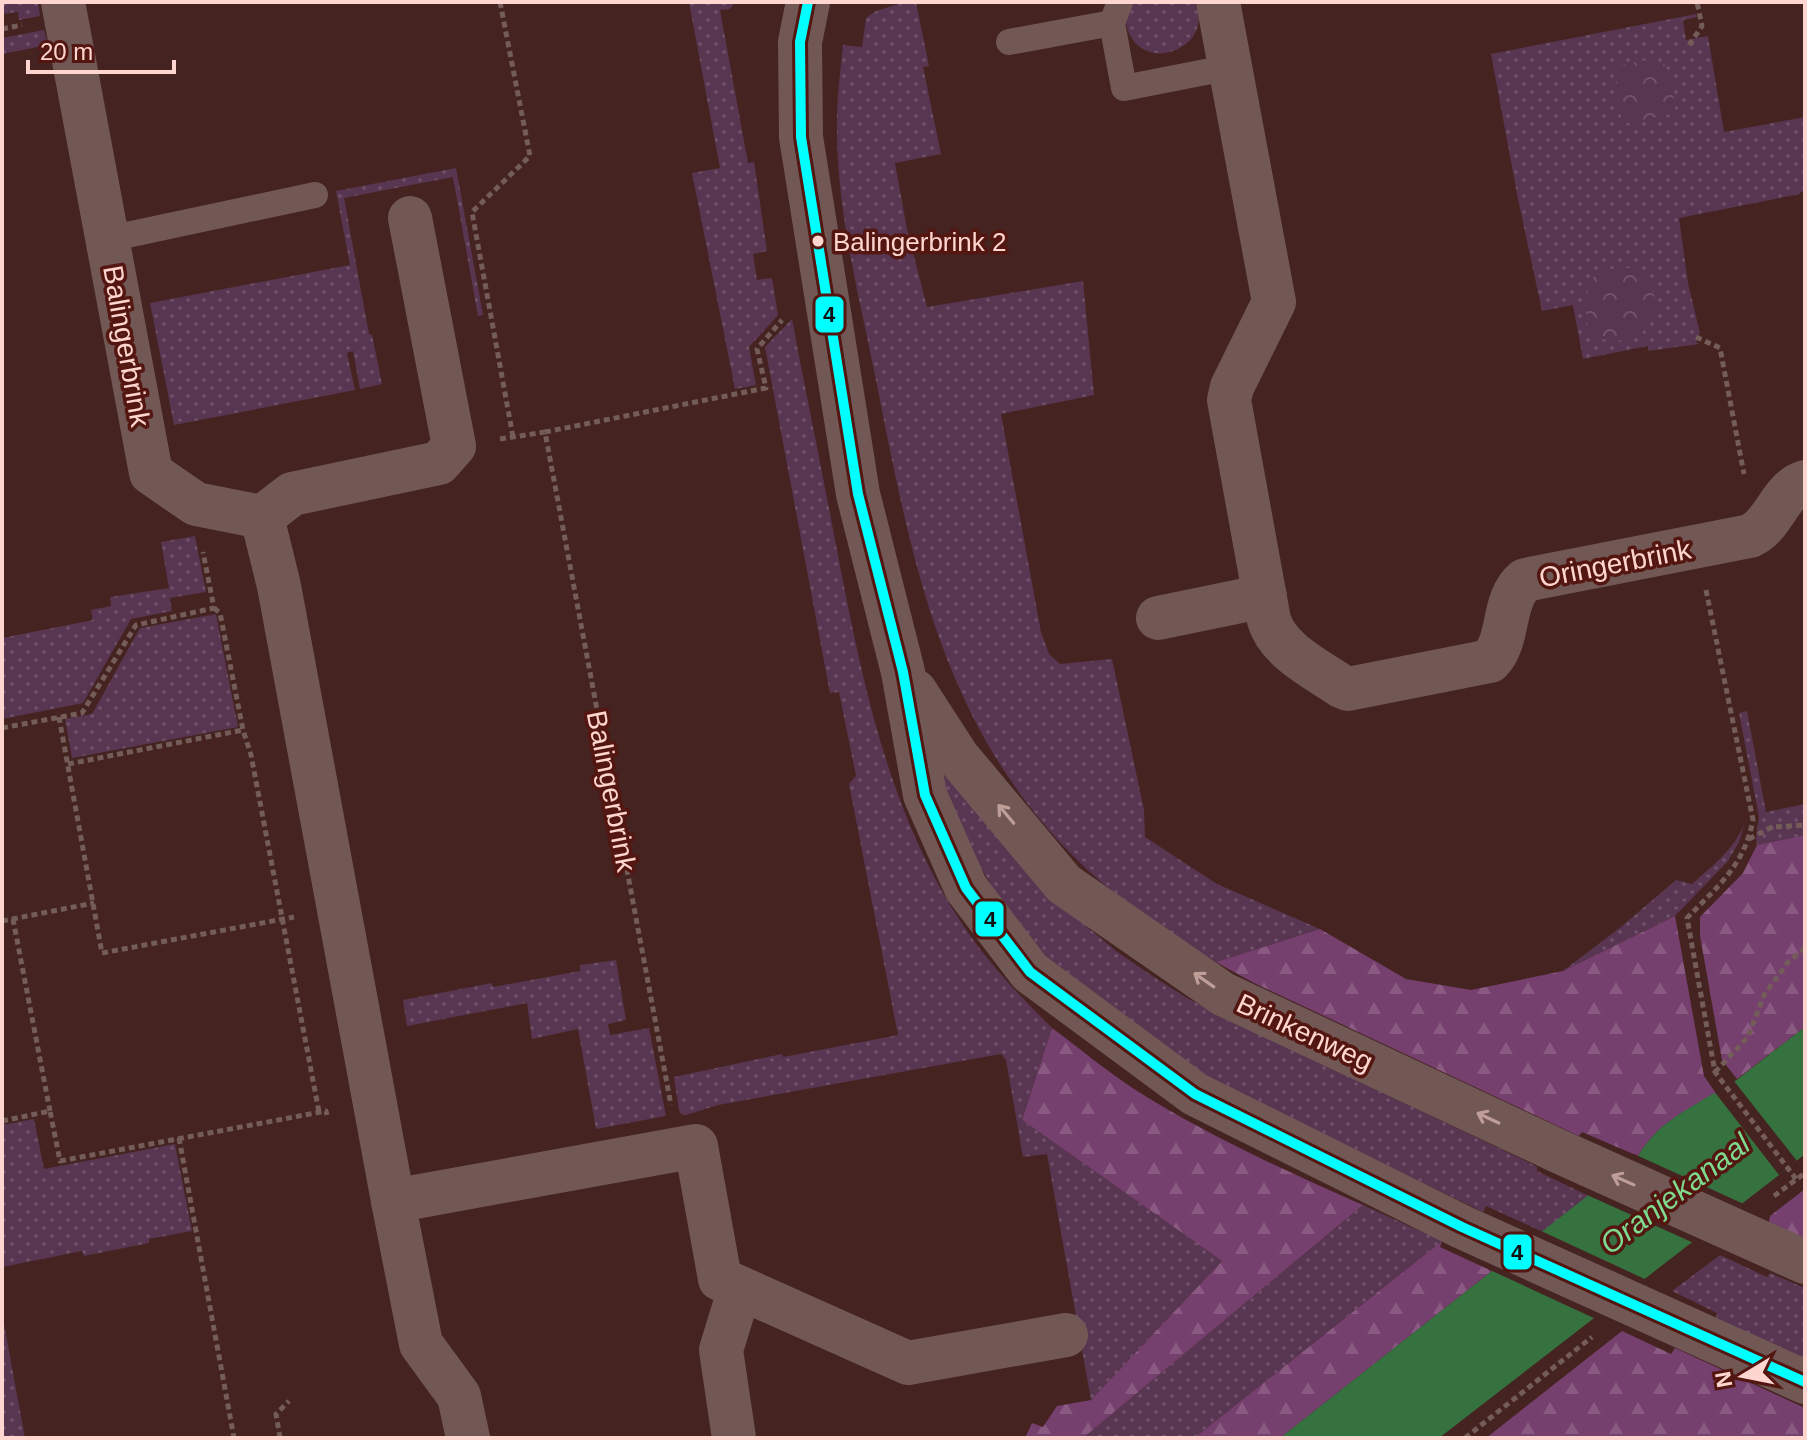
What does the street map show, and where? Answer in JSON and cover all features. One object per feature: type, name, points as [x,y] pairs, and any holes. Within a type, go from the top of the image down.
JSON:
[{"type":"street","name":"Balingerbrink","points":[[63,2],[151,473],[196,504],[262,517]]},
{"type":"street","name":"Brinkenweg","points":[[808,2],[800,42],[801,137],[858,494],[903,672],[925,795],[966,888],[1030,972],[1195,1094],[1462,1227],[1805,1382]]},
{"type":"street","name":"Oringerbrink","points":[[1218,2],[1274,302],[1229,395],[1271,627],[1279,639],[1341,686],[1353,689],[1490,661],[1496,652],[1512,597],[1525,580],[1750,536],[1762,531],[1791,495]]},
{"type":"street","points":[[410,218],[454,446],[439,463],[292,494],[262,517],[279,586],[421,1344],[459,1396],[468,1438]]},
{"type":"street","points":[[1158,618],[1265,596]]},
{"type":"street","name":"Brinkenweg","points":[[903,672],[957,756],[1064,884],[1223,994],[1558,1151],[1805,1262]]},
{"type":"street","points":[[393,1201],[696,1146],[720,1279],[908,1363],[1066,1335]]},
{"type":"street","points":[[734,1438],[721,1350],[740,1288]]},
{"type":"lane","points":[[1009,42],[1116,12],[1124,88],[1231,67]]},
{"type":"lane","name":"Balingerbrink","points":[[108,239],[315,195]]},
{"type":"path","points":[[500,2],[530,156],[472,212],[513,437]]},
{"type":"path","points":[[1689,45],[1702,26],[1697,2]]},
{"type":"path","points":[[454,446],[545,432],[766,388],[757,349],[786,316],[827,308]]},
{"type":"path","points":[[1696,337],[1720,348],[1746,481],[1791,495]]},
{"type":"path","name":"Balingerbrink","points":[[545,432],[677,1150]]},
{"type":"path","points":[[196,504],[214,608],[220,613],[243,730],[251,755],[319,1112]]},
{"type":"path","points":[[1699,547],[1753,820],[1749,839],[1736,867],[1687,918],[1715,1072],[1796,1179],[1805,1173]]},
{"type":"path","points":[[2,728],[82,713],[136,625],[214,608]]},
{"type":"path","points":[[59,717],[102,953],[339,908]]},
{"type":"path","points":[[68,764],[243,730]]},
{"type":"path","points":[[1749,839],[1772,827],[1805,825]]},
{"type":"path","points":[[2,921],[94,903]]},
{"type":"path","points":[[13,919],[60,1161],[326,1111],[329,1125]]},
{"type":"path","points":[[1715,1072],[1748,1037],[1764,995],[1788,962],[1805,948]]},
{"type":"path","points":[[2,1121],[50,1111]]},
{"type":"path","points":[[179,1138],[234,1438]]},
{"type":"path","points":[[280,1438],[276,1414],[289,1401]]},
{"type":"green space","points":[[2,2],[38,2],[40,16],[19,20],[18,12],[2,14]]},
{"type":"green space","points":[[689,2],[735,2],[730,9],[720,10],[748,163],[754,162],[767,251],[753,254],[757,280],[772,278],[778,315],[749,347],[756,385],[735,389],[692,173],[720,168]]},
{"type":"green space","points":[[905,2],[916,2],[929,66],[923,67],[941,154],[895,163],[907,229],[927,307],[1083,281],[1094,395],[1001,414],[1041,632],[1049,654],[1060,664],[1112,659],[1144,810],[1145,837],[1217,884],[1320,929],[1216,962],[1114,893],[1048,829],[1006,773],[972,714],[945,652],[905,521],[851,258],[838,166],[837,112],[843,45],[862,47],[866,18],[876,11]]},
{"type":"green space","points":[[1129,2],[1194,2],[1199,17],[1196,31],[1189,42],[1177,49],[1164,53],[1150,52],[1138,46],[1129,33],[1126,10]]},
{"type":"green space","points":[[1696,14],[1697,17],[1683,20],[1686,40],[1708,36],[1724,132],[1805,117],[1805,191],[1679,218],[1688,283],[1700,333],[1696,342],[1699,344],[1648,351],[1648,346],[1583,359],[1573,305],[1542,311],[1491,54]]},
{"type":"green space","points":[[44,30],[48,45],[2,54],[2,38]]},
{"type":"green space","points":[[1653,59],[1665,65],[1676,113],[1622,124],[1614,69]]},
{"type":"green space","points":[[456,168],[483,315],[478,316],[453,177],[344,198],[369,334],[372,335],[382,384],[360,389],[353,351],[347,353],[355,390],[174,425],[150,303],[350,265],[336,191]]},
{"type":"green space","points":[[1619,267],[1637,269],[1647,280],[1655,299],[1655,312],[1642,332],[1618,341],[1589,334],[1586,310],[1587,295],[1596,273]]},
{"type":"green space","points":[[792,319],[856,643],[880,740],[896,788],[935,879],[961,922],[992,964],[1052,1028],[1022,1120],[1222,1261],[1091,1400],[1047,1154],[1023,1157],[1006,1060],[1001,1054],[718,1105],[686,1115],[679,1110],[674,1077],[782,1054],[783,1057],[898,1035],[849,784],[856,776],[839,692],[830,693],[765,347]]},
{"type":"green space","points":[[195,536],[206,592],[170,598],[172,611],[131,619],[83,703],[2,719],[2,638],[93,620],[91,610],[111,606],[110,597],[169,588],[161,542]]},
{"type":"green space","points":[[216,614],[238,727],[72,758],[65,719],[92,714],[140,628]]},
{"type":"green space","points":[[1747,711],[1766,812],[1805,804],[1805,835],[1757,845],[1759,817],[1739,713]]},
{"type":"green space","points":[[937,764],[1055,900],[1116,951],[1151,975],[1235,1023],[1530,1163],[1537,1167],[1537,1171],[1589,1196],[1543,1232],[1486,1206],[1483,1212],[1183,1066],[1060,973],[1029,939],[1002,903],[973,855],[956,820]]},
{"type":"green space","points":[[1745,822],[1739,842],[1728,861],[1675,916],[1563,971],[1676,880],[1692,884],[1729,848]]},
{"type":"green space","points":[[1805,835],[1805,1027],[1737,1079],[1722,1060],[1700,936],[1700,917],[1743,873],[1757,845]]},
{"type":"green space","points":[[1675,916],[1704,1076],[1717,1095],[1672,1120],[1654,1135],[1638,1156],[1582,1132],[1579,1136],[1252,982],[1216,962],[1320,929],[1406,979],[1471,990],[1563,971]]},
{"type":"green space","points":[[616,960],[626,1020],[608,1024],[610,1035],[649,1028],[666,1116],[596,1129],[578,1029],[532,1039],[527,1003],[407,1026],[403,1000],[580,971],[580,965]]},
{"type":"green space","points":[[1052,1028],[1131,1087],[1187,1120],[1274,1165],[1363,1205],[1083,1438],[1025,1438],[1032,1423],[1043,1427],[1057,1406],[1091,1400],[1222,1261],[1022,1120]]},
{"type":"green space","points":[[34,1119],[44,1169],[175,1144],[192,1231],[84,1256],[82,1251],[2,1267],[2,1125]]},
{"type":"green space","points":[[1805,1189],[1805,1239],[1769,1222],[1770,1216]]},
{"type":"green space","points":[[1363,1205],[1442,1241],[1194,1438],[1083,1438]]},
{"type":"green space","points":[[1442,1241],[1440,1247],[1492,1271],[1280,1438],[1194,1438]]},
{"type":"green space","points":[[1720,1255],[1767,1277],[1770,1273],[1805,1288],[1805,1359],[1716,1318],[1717,1313],[1672,1291]]},
{"type":"green space","points":[[2,1313],[25,1438],[2,1438]]},
{"type":"green space","points":[[1622,1331],[1671,1354],[1675,1348],[1805,1408],[1805,1438],[1486,1438]]},
{"type":"water","name":"Oranjekanaal","points":[[1805,1027],[1805,1154],[1788,1168],[1439,1438],[1280,1438],[1638,1156],[1654,1135],[1672,1120],[1714,1093],[1717,1095]]},
{"type":"pier","points":[[1734,1081],[1797,1161],[1779,1175],[1717,1095]]},
{"type":"pier","points":[[1634,1154],[1746,1205],[1696,1244],[1585,1194]]},
{"type":"pier","points":[[1539,1230],[1649,1281],[1598,1320],[1488,1269]]},
{"type":"transit line","name":"4","points":[[808,2],[800,42],[801,137],[858,494],[903,672],[925,795],[966,888],[1030,972],[1195,1094],[1462,1227],[1805,1382]]},
{"type":"place","name":"Balingerbrink 2","points":[[818,241]]}]
